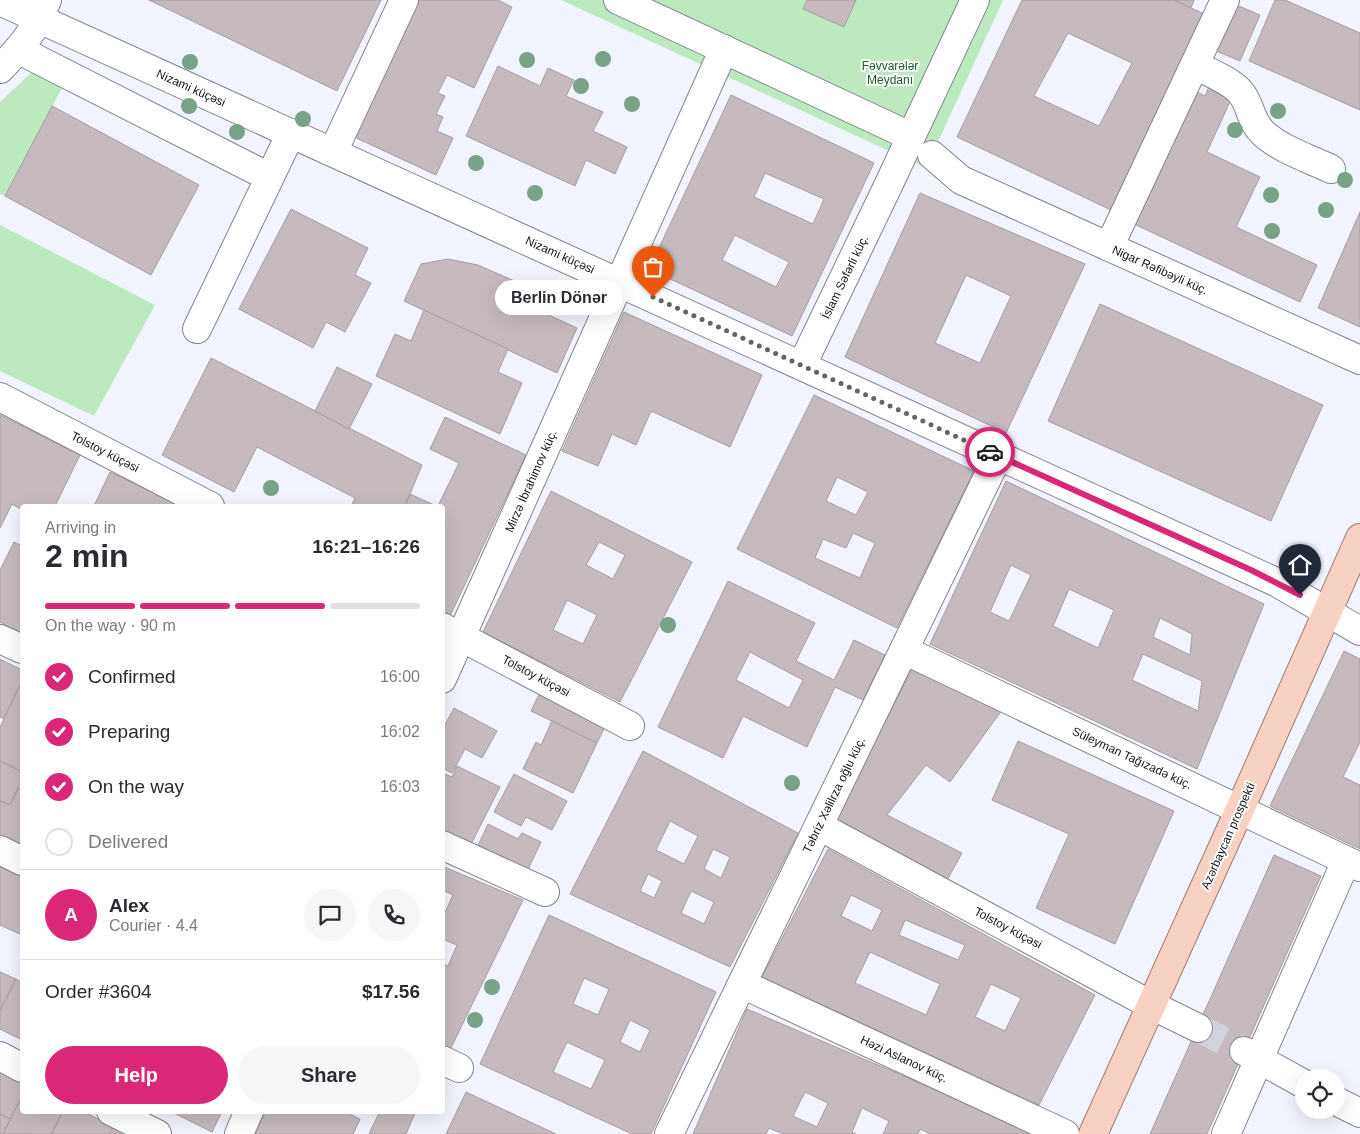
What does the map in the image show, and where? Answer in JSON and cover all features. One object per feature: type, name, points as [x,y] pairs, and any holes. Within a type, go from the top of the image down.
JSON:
[{"type":"main road","name":"Azərbaycan prospekti","points":[[1094,1134],[1360,538]]},
{"type":"street","points":[[333,152],[404,0]]},
{"type":"street","points":[[618,0],[910,136]]},
{"type":"street","name":"İslam Səfərli küç.","points":[[802,365],[975,0]]},
{"type":"street","points":[[1108,247],[1224,0]]},
{"type":"street","name":"Nizami küçəsi","points":[[0,1],[43,10],[333,152],[1276,582],[1360,631]]},
{"type":"street","points":[[43,10],[35,28],[9,60],[269,177]]},
{"type":"street","name":"Mirzə İbrahimov küç.","points":[[445,665],[452,632],[620,282],[724,49]]},
{"type":"street","points":[[1194,65],[1235,86],[1242,94],[1252,119],[1272,141],[1331,170]]},
{"type":"street","points":[[197,329],[291,132]]},
{"type":"street","name":"Nigar Rəfibəyli küç.","points":[[932,155],[961,180],[1360,360]]},
{"type":"street","name":"Tolstoy küçəsi","points":[[0,398],[206,504]]},
{"type":"street","name":"Təbriz Xəlilrza oğlu küç.","points":[[669,1134],[998,456]]},
{"type":"street","name":"Tolstoy küçəsi","points":[[452,632],[630,726]]},
{"type":"street","points":[[0,639],[20,648]]},
{"type":"street","name":"Süleyman Tağızadə küç.","points":[[904,650],[1353,864]]},
{"type":"street","name":"Tolstoy küçəsi","points":[[819,826],[1151,1005],[1198,1028]]},
{"type":"street","points":[[445,846],[545,892]]},
{"type":"street","points":[[0,850],[20,860]]},
{"type":"street","points":[[1226,1134],[1252,1056],[1353,864]]},
{"type":"street","name":"Həzi Aslanov küç.","points":[[742,984],[1065,1134]]},
{"type":"street","points":[[0,1056],[20,1067]]},
{"type":"street","points":[[1252,1056],[1295,1079]]},
{"type":"street","points":[[1345,1106],[1360,1113]]},
{"type":"street","points":[[117,1114],[157,1134]]},
{"type":"street","points":[[239,1134],[248,1114]]},
{"type":"green space","name":"Fəvvarələr Meydanı","points":[[561,0],[1003,0],[926,168]]},
{"type":"green space","points":[[32,72],[63,86],[5,196],[0,194],[0,102]]},
{"type":"green space","points":[[0,225],[155,305],[94,416],[0,371]]},
{"type":"building","points":[[149,0],[381,0],[337,91]]},
{"type":"building","points":[[413,0],[498,0],[512,7],[474,88],[447,75],[438,93],[445,96],[436,114],[443,117],[437,131],[453,138],[436,175],[350,135]]},
{"type":"building","points":[[807,0],[856,0],[844,27],[803,9]]},
{"type":"building","points":[[1022,0],[1174,0],[1204,14],[1111,210],[957,137]],"holes":[[[1068,33],[1132,63],[1099,126],[1034,96]]]},
{"type":"building","points":[[1174,0],[1194,0],[1191,8]]},
{"type":"building","points":[[1275,0],[1285,0],[1360,33],[1360,110],[1249,61]]},
{"type":"building","points":[[1234,4],[1260,15],[1240,61],[1214,50]]},
{"type":"building","points":[[498,66],[540,86],[548,68],[574,80],[566,96],[603,112],[593,131],[627,147],[615,174],[586,160],[575,186],[466,136]]},
{"type":"building","points":[[1210,84],[1233,95],[1207,152],[1260,177],[1236,227],[1317,265],[1300,302],[1132,223],[1195,91],[1205,96]]},
{"type":"building","points":[[731,95],[874,163],[792,336],[649,269]],"holes":[[[765,173],[824,199],[813,224],[754,197]],[[735,235],[789,262],[776,287],[722,260]]]},
{"type":"building","points":[[52,106],[199,185],[151,275],[5,196]]},
{"type":"building","points":[[920,193],[1085,264],[1006,433],[845,357]],"holes":[[[966,275],[1011,296],[980,363],[935,343]]]},
{"type":"building","points":[[291,209],[368,248],[355,275],[371,283],[345,332],[326,322],[313,348],[239,309]]},
{"type":"building","points":[[1360,212],[1360,327],[1318,308]]},
{"type":"building","points":[[448,259],[478,265],[535,290],[527,305],[577,328],[557,373],[404,301],[421,264]]},
{"type":"building","points":[[1100,304],[1323,405],[1271,521],[1048,421]]},
{"type":"building","points":[[424,310],[508,349],[498,372],[522,383],[500,434],[376,376],[395,334],[411,341]]},
{"type":"building","points":[[624,312],[762,375],[730,447],[651,411],[636,445],[612,434],[598,466],[562,451]]},
{"type":"building","points":[[211,358],[422,465],[406,504],[352,504],[355,498],[257,447],[234,492],[162,455]]},
{"type":"building","points":[[337,367],[372,384],[349,429],[315,411]]},
{"type":"building","points":[[814,395],[974,471],[897,628],[737,549]],"holes":[[[837,477],[868,492],[856,515],[826,501]],[[853,533],[875,543],[860,578],[815,558],[823,539],[846,548]]]},
{"type":"building","points":[[0,415],[80,455],[56,504],[20,504],[20,509],[12,504],[0,528]]},
{"type":"building","points":[[445,417],[526,455],[450,616],[445,614],[445,504],[439,504],[459,463],[430,449]]},
{"type":"building","points":[[110,472],[177,504],[95,504]]},
{"type":"building","points":[[1006,481],[1264,604],[1197,769],[930,644]],"holes":[[[1011,565],[1031,575],[1009,621],[990,612]],[[1069,589],[1114,610],[1098,648],[1053,626]],[[1160,618],[1192,634],[1190,655],[1153,637]],[[1143,654],[1202,681],[1198,711],[1132,680]]]},
{"type":"building","points":[[551,491],[692,562],[620,702],[483,632]],"holes":[[[599,542],[625,555],[613,579],[586,565]],[[567,600],[597,615],[583,644],[553,630]]]},
{"type":"building","points":[[410,494],[432,504],[406,504]]},
{"type":"building","points":[[14,542],[20,545],[20,633],[0,622],[0,570]]},
{"type":"building","points":[[728,581],[815,623],[796,661],[834,680],[854,640],[885,655],[863,700],[835,687],[807,747],[743,716],[723,758],[658,727]],"holes":[[[750,652],[803,680],[789,708],[736,680]]]},
{"type":"building","points":[[1344,651],[1360,659],[1360,742],[1343,777],[1360,785],[1360,849],[1270,806]]},
{"type":"building","points":[[0,659],[20,669],[20,685],[4,719],[0,717]]},
{"type":"building","points":[[913,667],[1002,710],[950,782],[926,765],[887,815],[962,853],[946,882],[834,821]]},
{"type":"building","points":[[20,685],[20,771],[0,761],[0,727]]},
{"type":"building","points":[[541,690],[607,723],[597,743],[531,711]]},
{"type":"building","points":[[454,708],[497,731],[482,758],[465,749],[452,773],[445,770],[445,724]]},
{"type":"building","points":[[552,721],[597,743],[573,793],[523,769],[536,742],[541,745]]},
{"type":"building","points":[[1018,741],[1174,811],[1115,944],[1036,908],[1069,834],[992,800]]},
{"type":"building","points":[[643,751],[798,833],[730,967],[570,894]],"holes":[[[670,821],[698,836],[684,864],[656,850]],[[713,849],[730,857],[721,878],[704,869]],[[648,874],[662,881],[654,898],[640,891]],[[691,891],[714,902],[704,924],[681,913]]]},
{"type":"building","points":[[0,761],[20,771],[20,783],[10,805],[0,801]]},
{"type":"building","points":[[457,766],[500,787],[467,852],[445,841],[445,774],[452,777]]},
{"type":"building","points":[[514,774],[567,801],[552,830],[526,817],[521,826],[494,812]]},
{"type":"building","points":[[19,787],[20,849],[0,838],[0,801],[10,805]]},
{"type":"building","points":[[488,824],[518,839],[522,833],[541,842],[525,876],[475,852]]},
{"type":"building","points":[[828,849],[1095,995],[1039,1105],[762,977]],"holes":[[[851,895],[882,910],[872,931],[841,916]],[[905,920],[965,945],[958,960],[899,935]],[[870,952],[940,984],[926,1015],[855,983]],[[991,984],[1021,998],[1005,1031],[975,1017]]]},
{"type":"building","points":[[1274,855],[1321,876],[1207,1134],[1150,1134]]},
{"type":"building","points":[[0,867],[20,876],[20,934],[0,925]]},
{"type":"building","points":[[445,867],[523,900],[449,1052],[445,1050],[445,964],[448,966],[457,945],[445,940],[445,912],[453,895],[445,891]]},
{"type":"building","points":[[549,915],[716,992],[651,1134],[632,1134],[480,1064]],"holes":[[[584,978],[609,989],[598,1015],[573,1004]],[[630,1020],[650,1030],[640,1052],[620,1042]],[[567,1042],[605,1060],[591,1089],[553,1072]]]},
{"type":"building","points":[[0,972],[16,979],[0,1011]]},
{"type":"building","points":[[16,979],[20,982],[20,1039],[0,1029],[0,1011]]},
{"type":"building","points":[[747,1009],[1032,1131],[1031,1134],[930,1134],[920,1129],[918,1134],[883,1134],[889,1121],[862,1108],[852,1132],[856,1134],[783,1134],[769,1128],[766,1134],[693,1134]],"holes":[[[805,1092],[828,1103],[817,1127],[793,1116]]]},
{"type":"building","points":[[0,1069],[20,1080],[20,1100],[10,1119],[0,1114]]},
{"type":"building","points":[[466,1092],[556,1134],[446,1134]]},
{"type":"building","points":[[20,1100],[20,1114],[61,1114],[51,1134],[3,1134]]},
{"type":"building","points":[[0,1114],[10,1119],[3,1134],[0,1134]]},
{"type":"building","points":[[62,1114],[89,1114],[113,1127],[109,1134],[52,1134]]},
{"type":"building","points":[[176,1114],[221,1114],[212,1132]]},
{"type":"building","points":[[265,1114],[349,1114],[360,1119],[353,1134],[255,1134]]},
{"type":"building","points":[[379,1114],[415,1114],[406,1134],[369,1134]]},
{"type":"building","points":[[113,1127],[127,1134],[109,1134]]},
{"type":"tunnel","points":[[1198,1028],[1244,1051]]},
{"type":"way so far","points":[[653,297],[990,452]]},
{"type":"place","name":"Berlin Dönər","points":[[653,297]]},
{"type":"route","points":[[990,452],[1251,570],[1300,595]]}]
